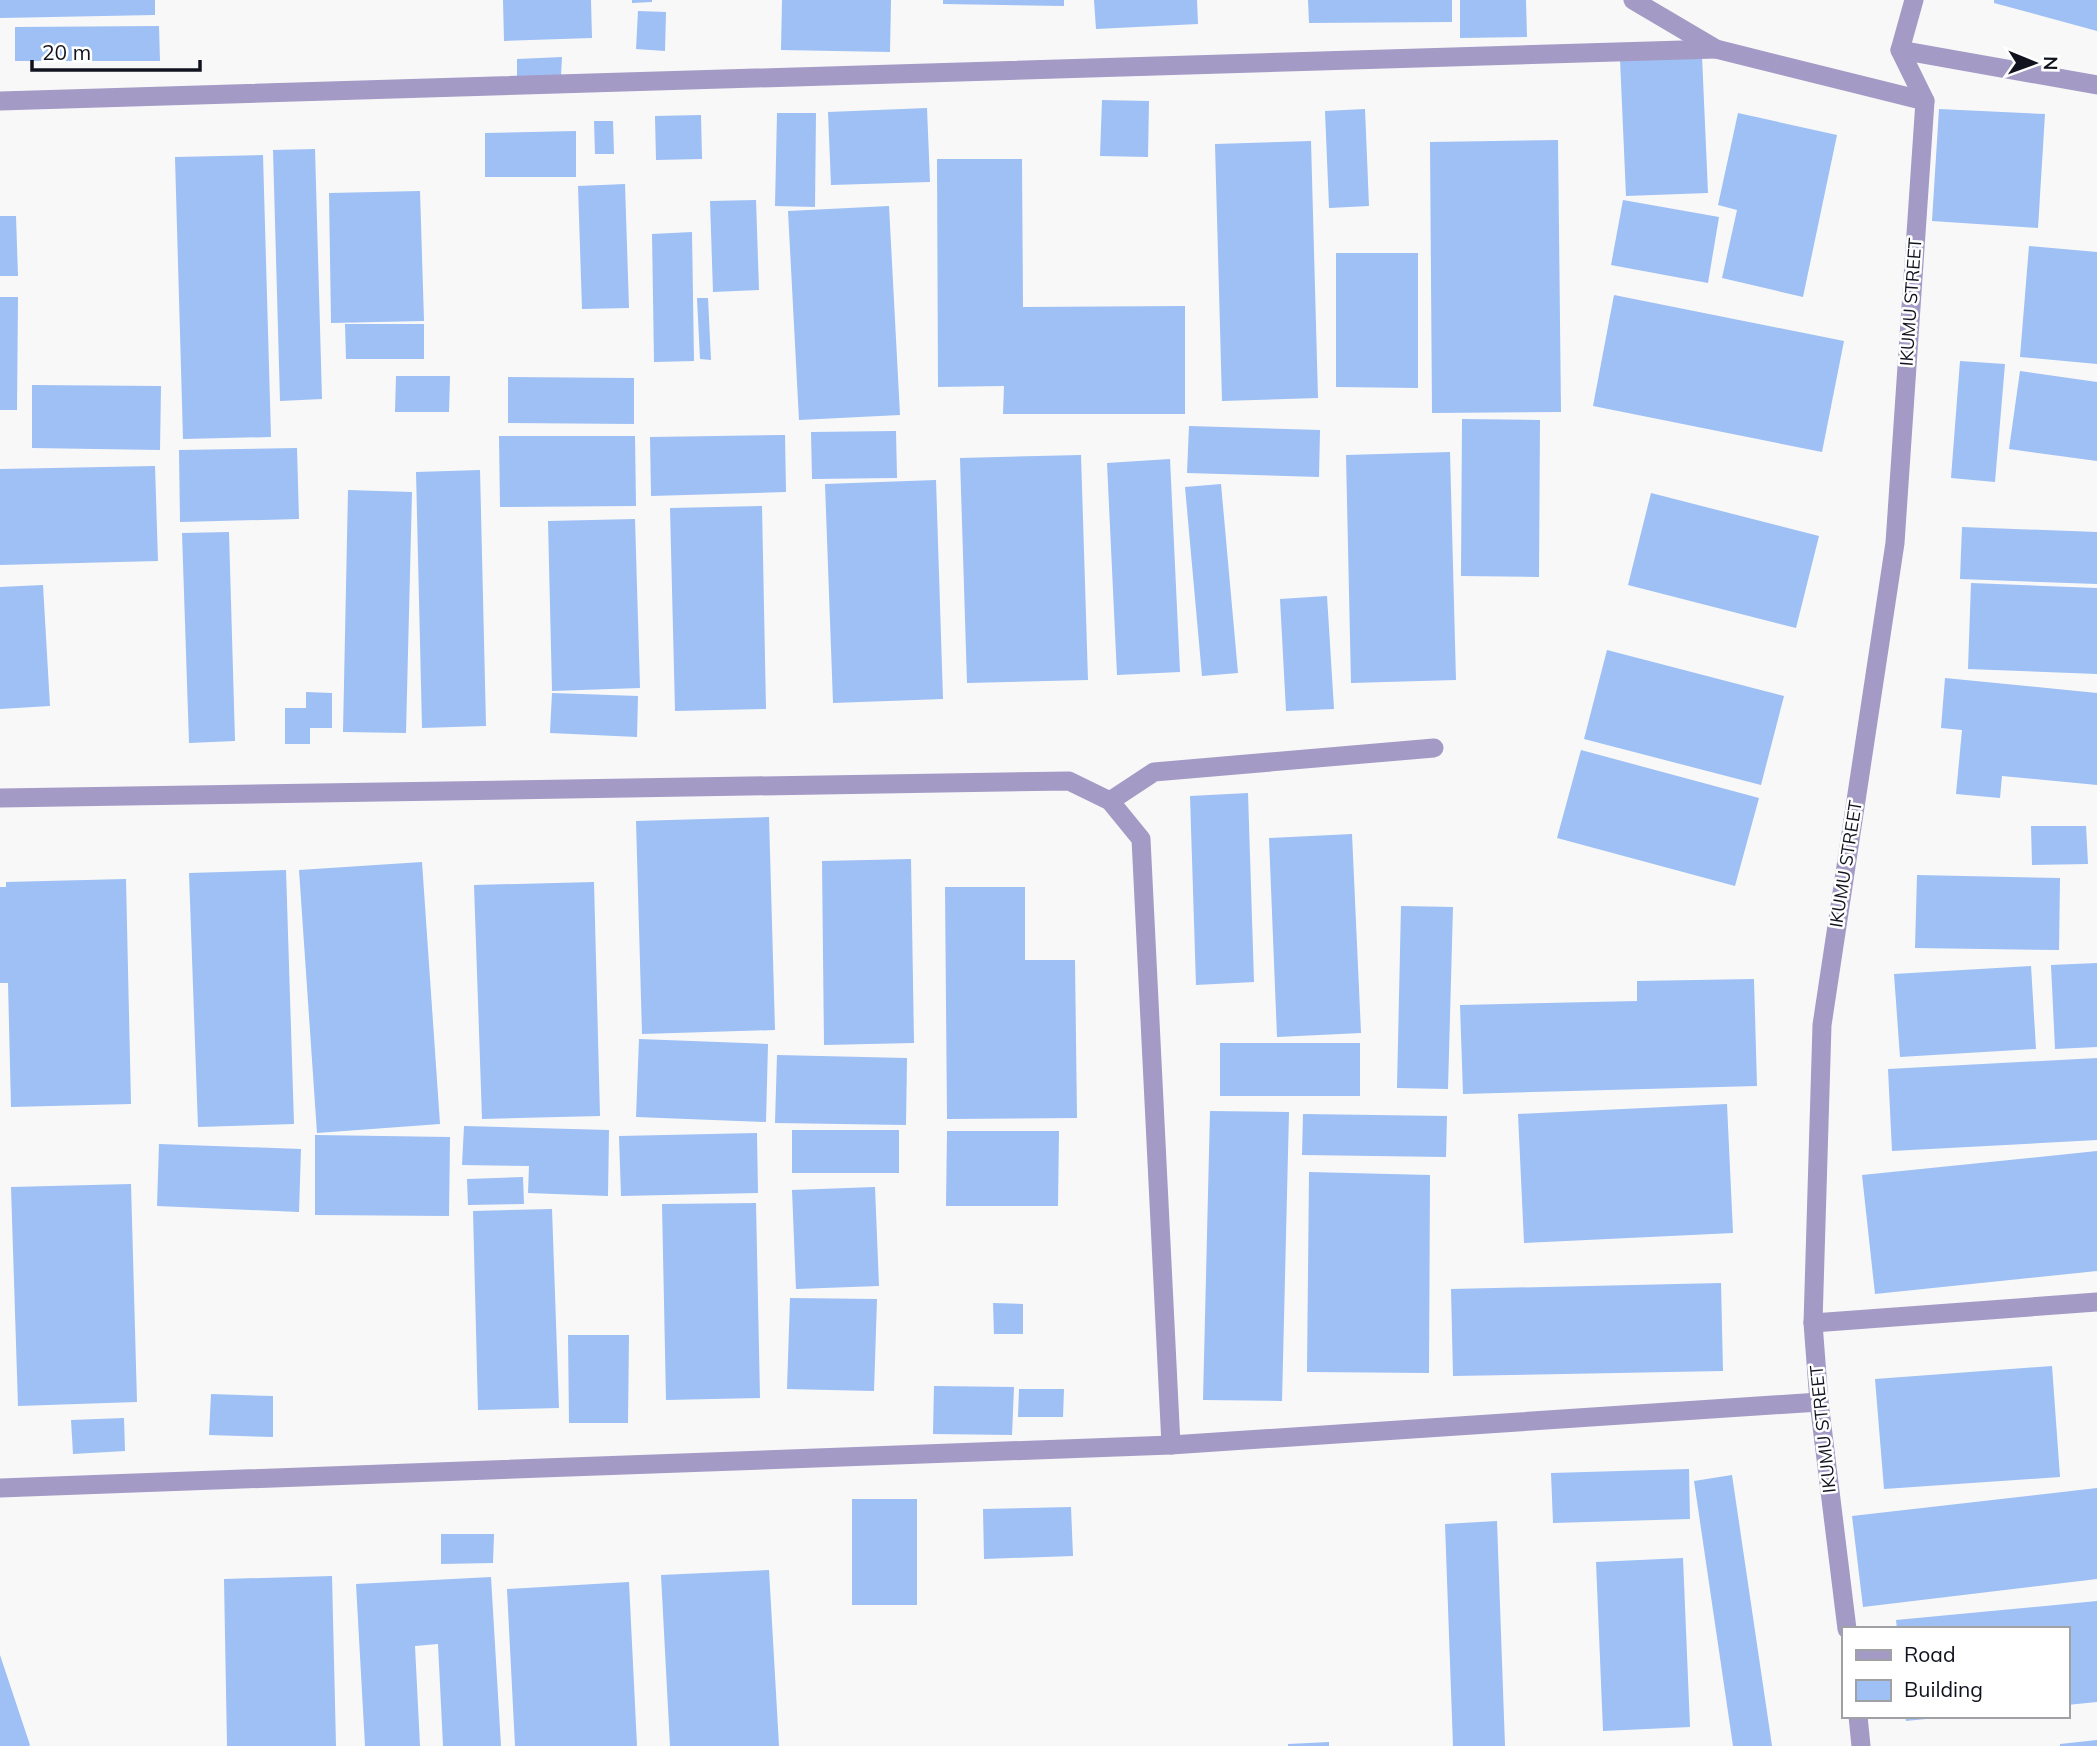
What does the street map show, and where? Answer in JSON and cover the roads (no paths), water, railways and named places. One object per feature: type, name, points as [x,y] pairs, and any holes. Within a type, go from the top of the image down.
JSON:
[{"type":"street","points":[[1633,0],[1716,49]]},
{"type":"street","points":[[1914,0],[1900,50],[1925,101]]},
{"type":"street","points":[[0,101],[1716,49],[1925,101]]},
{"type":"street","points":[[1900,50],[2097,85]]},
{"type":"street","name":"IKUMU STREET","points":[[1847,1627],[1819,1402],[1813,1323],[1822,1025],[1895,543],[1925,101]]},
{"type":"street","points":[[1110,801],[1154,772],[1434,748]]},
{"type":"street","points":[[0,798],[1069,781],[1110,801],[1141,839],[1171,1445]]},
{"type":"street","points":[[1813,1323],[2097,1302]]},
{"type":"street","points":[[0,1488],[1171,1445],[1819,1402]]},
{"type":"street","points":[[1858,1718],[1861,1746]]}]
